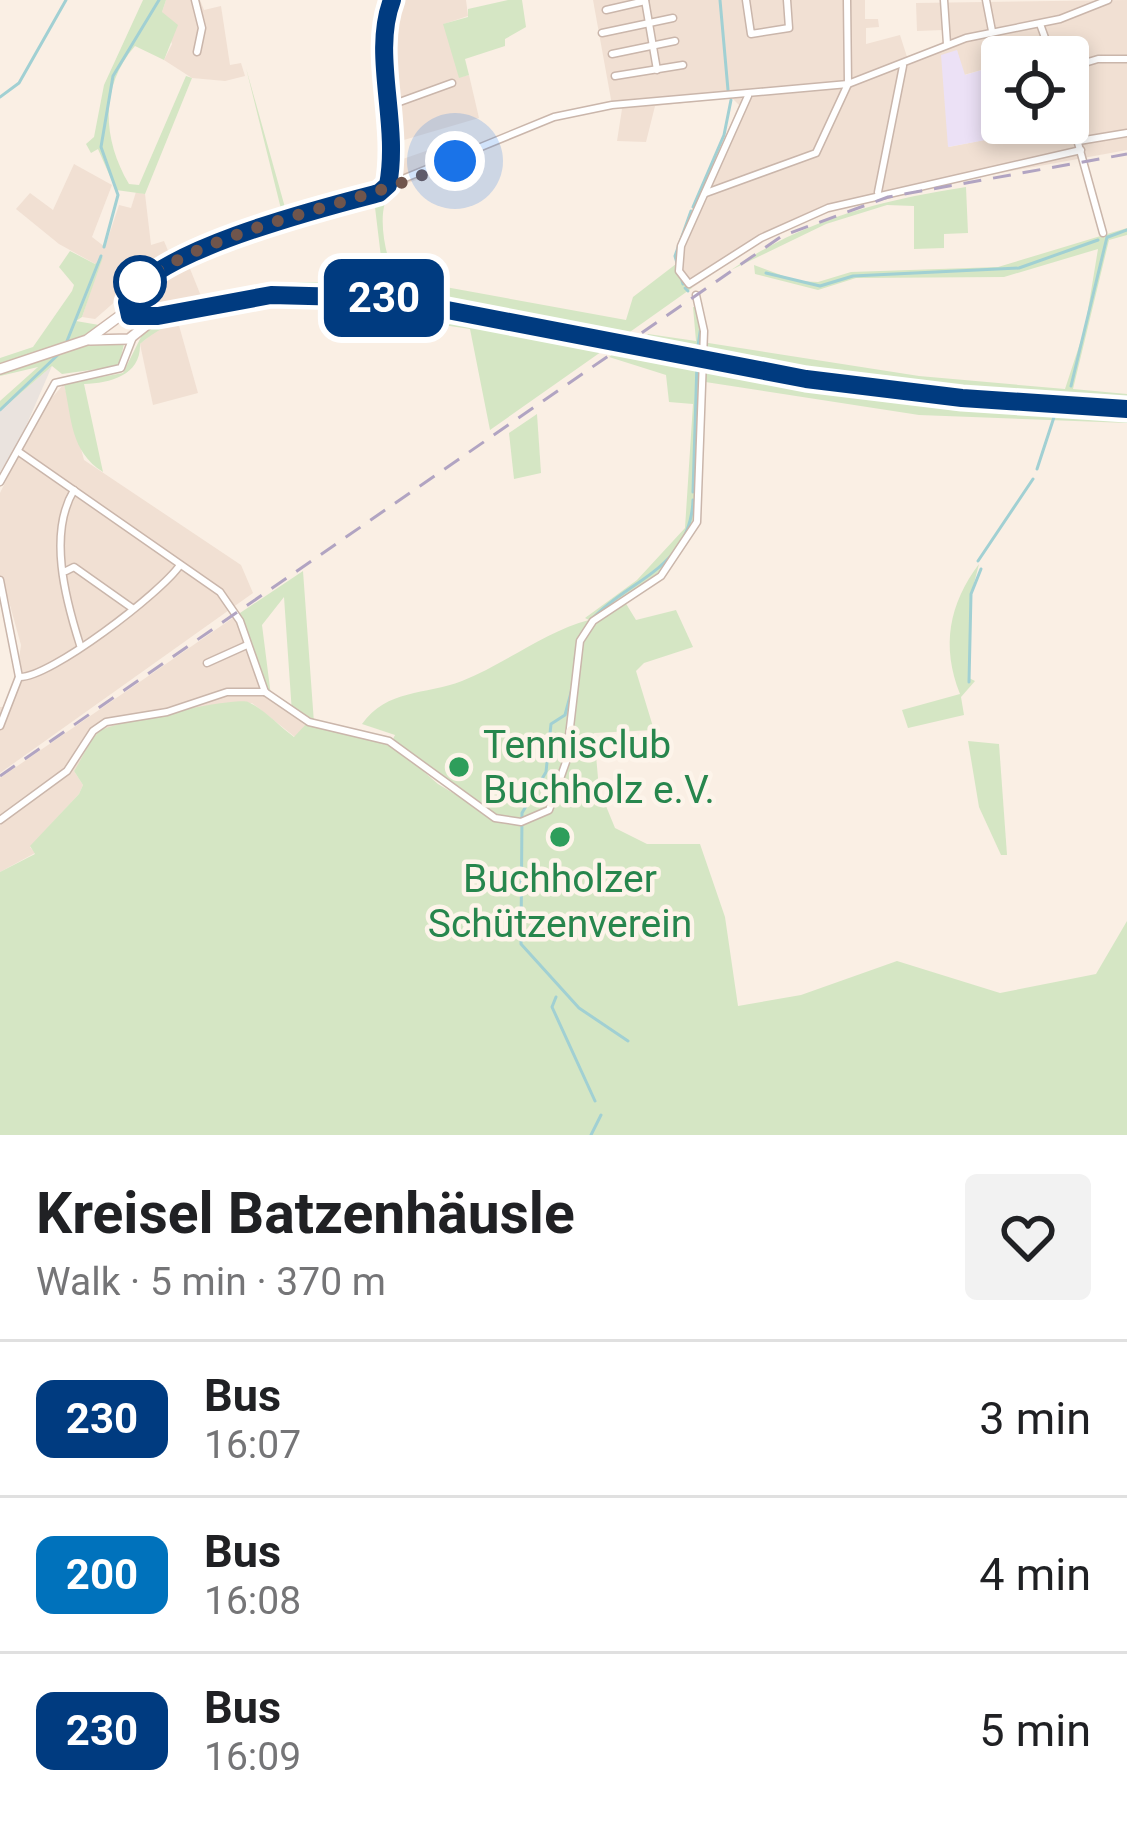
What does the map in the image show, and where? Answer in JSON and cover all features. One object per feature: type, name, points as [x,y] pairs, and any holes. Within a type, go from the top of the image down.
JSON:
[{"type":"main road","points":[[0,369],[87,340],[128,316],[158,316],[271,295],[385,298],[888,390],[1127,409]]},
{"type":"main road","points":[[128,316],[128,339]]},
{"type":"main road","points":[[87,340],[128,339],[158,316]]},
{"type":"main road","points":[[111,325],[128,339]]},
{"type":"street","points":[[195,0],[202,28],[197,52]]},
{"type":"street","points":[[388,185],[392,104],[382,46],[392,0]]},
{"type":"street","points":[[606,10],[646,0],[657,70]]},
{"type":"street","points":[[746,0],[751,34],[789,28],[787,0]]},
{"type":"street","points":[[706,193],[816,153],[848,84],[847,0]]},
{"type":"street","points":[[944,0],[947,45]]},
{"type":"street","points":[[986,0],[992,31]]},
{"type":"street","points":[[128,316],[127,302],[138,284],[170,264],[285,216],[379,193],[388,185],[554,117],[612,105],[848,84],[947,45],[992,31],[1040,24],[1108,0]]},
{"type":"street","points":[[602,33],[673,19]]},
{"type":"street","points":[[1040,24],[1044,36]]},
{"type":"street","points":[[612,54],[675,41]]},
{"type":"street","points":[[1089,62],[1127,59]]},
{"type":"street","points":[[878,192],[903,64]]},
{"type":"street","points":[[615,76],[682,65]]},
{"type":"street","points":[[392,104],[452,82]]},
{"type":"street","points":[[748,96],[677,261],[689,284],[787,225],[878,192],[1127,134]]},
{"type":"street","points":[[1080,146],[1103,233]]},
{"type":"street","points":[[0,820],[67,772],[93,731],[106,722],[167,712],[226,692],[265,692],[309,722],[357,731],[398,746],[488,815],[523,821],[549,810],[557,795],[574,708],[575,660],[593,621],[661,576],[697,523],[704,331],[696,295]]},
{"type":"street","points":[[0,482],[55,383],[113,373],[127,362],[128,339]]},
{"type":"street","points":[[19,452],[226,598],[265,692]]},
{"type":"street","points":[[74,490],[58,524],[80,645]]},
{"type":"street","points":[[19,676],[32,678],[133,609],[168,583],[181,564]]},
{"type":"street","points":[[66,571],[74,567],[133,609]]},
{"type":"street","points":[[0,580],[19,676],[0,726]]},
{"type":"street","points":[[207,663],[248,644]]},
{"type":"shaded area","points":[[166,0],[200,0],[204,10],[221,6],[230,65],[241,63],[245,76],[225,81],[192,78],[164,60],[172,44],[162,12]]},
{"type":"shaded area","points":[[385,0],[466,0],[468,16],[444,24],[460,77],[469,75],[479,118],[397,142],[397,161],[446,144],[455,165],[393,189],[386,177],[389,106],[377,41]]},
{"type":"shaded area","points":[[593,0],[865,0],[865,19],[878,19],[879,27],[866,28],[866,44],[900,35],[908,60],[943,43],[943,30],[917,31],[916,3],[1127,0],[1127,150],[879,195],[762,241],[692,288],[677,272],[678,245],[739,105],[732,98],[655,106],[646,142],[617,141],[622,109],[612,105]]},
{"type":"shaded area","points":[[957,50],[965,75],[981,70],[981,141],[948,147],[941,55]]},
{"type":"shaded area","points":[[74,164],[112,185],[92,237],[105,247],[119,205],[131,208],[136,192],[145,194],[151,245],[164,241],[169,253],[182,249],[201,296],[145,311],[126,292],[95,319],[82,317],[99,266],[59,244],[16,209],[30,193],[53,210]]},
{"type":"shaded area","points":[[178,322],[198,393],[153,405],[140,344],[156,330]]},
{"type":"shaded area","points":[[52,366],[20,440],[0,472],[0,411]]},
{"type":"shaded area","points":[[64,384],[84,460],[241,565],[253,593],[0,773],[0,707],[12,707],[21,645],[8,598],[0,598],[0,493],[40,411]]},
{"type":"shaded area","points":[[237,615],[264,692],[309,722],[295,737],[252,703],[151,719],[80,763],[74,771],[83,785],[79,794],[30,847],[35,853],[0,872],[0,778]]},
{"type":"green space","points":[[143,0],[166,0],[162,12],[178,25],[164,60],[135,46],[115,79],[110,132],[129,184],[139,185],[186,76],[192,78],[145,194],[116,190],[98,149],[91,153],[86,144],[94,137],[104,85]]},
{"type":"green space","points":[[522,0],[526,27],[505,39],[505,46],[465,59],[469,75],[459,78],[443,24],[468,17],[468,9]]},
{"type":"green space","points":[[246,68],[286,211],[370,189],[386,177],[393,189],[384,207],[383,232],[396,278],[626,320],[633,297],[676,264],[692,288],[620,339],[386,293],[385,301],[608,347],[490,430],[470,329],[396,318],[394,310],[306,307],[230,309],[181,320],[140,344],[130,370],[104,382],[84,384],[103,472],[78,444],[64,384],[123,373],[146,327],[204,304],[201,296],[300,282],[384,282],[374,199],[313,210],[188,260],[186,254],[282,213]]},
{"type":"green space","points":[[966,187],[968,233],[944,234],[944,248],[914,249],[914,206],[887,205],[826,224],[731,270],[815,225],[904,198]]},
{"type":"green space","points":[[1127,228],[1127,235],[1109,240],[1073,389],[1127,394],[1127,423],[919,415],[699,381],[696,522],[661,576],[625,602],[636,620],[676,610],[693,647],[644,663],[636,671],[654,730],[594,733],[599,789],[615,828],[647,844],[700,844],[725,917],[738,1006],[801,995],[897,961],[1000,993],[1096,974],[1127,921],[1127,1135],[0,1135],[0,872],[35,854],[30,846],[79,794],[83,785],[74,771],[100,731],[239,701],[254,705],[294,737],[308,722],[292,713],[284,597],[262,625],[271,696],[264,692],[237,615],[303,571],[314,723],[397,748],[438,784],[495,818],[392,741],[395,735],[362,724],[383,704],[462,681],[589,620],[585,618],[637,580],[685,528],[693,404],[669,402],[666,375],[609,357],[619,349],[634,351],[648,334],[696,341],[693,307],[700,307],[702,342],[919,376],[1065,389],[1085,328],[1098,249],[1004,277],[856,278],[818,290],[755,274],[754,265],[797,281],[818,282],[851,272],[998,267]]},
{"type":"green space","points":[[70,251],[95,264],[103,257],[82,317],[76,321],[99,325],[108,339],[124,344],[119,366],[62,374],[52,366],[0,411],[0,401],[38,367],[0,376],[0,358],[33,347],[72,291],[74,285],[59,267]]},
{"type":"green space","points":[[537,414],[541,473],[514,479],[509,433]]},
{"type":"green space","points":[[979,564],[971,595],[969,678],[975,681],[961,697],[964,715],[908,728],[902,710],[960,694],[951,659],[951,626],[961,594]]},
{"type":"green space","points":[[968,741],[999,744],[1007,855],[1001,855],[979,807]]},
{"type":"waterway","points":[[0,97],[19,83],[66,0]]},
{"type":"waterway","points":[[104,247],[118,195],[101,147],[113,76],[159,0]]},
{"type":"waterway","points":[[720,0],[728,90]]},
{"type":"waterway","points":[[693,207],[724,135],[731,100]]},
{"type":"waterway","points":[[683,284],[675,256],[691,211]]},
{"type":"waterway","points":[[1108,237],[1127,230]]},
{"type":"waterway","points":[[1071,386],[1107,237]]},
{"type":"waterway","points":[[766,273],[820,286],[853,276],[1019,268],[1098,240]]},
{"type":"waterway","points":[[67,341],[101,256]]},
{"type":"waterway","points":[[685,288],[688,291]]},
{"type":"waterway","points":[[697,352],[701,326]]},
{"type":"waterway","points":[[0,410],[63,350]]},
{"type":"waterway","points":[[693,492],[697,362]]},
{"type":"waterway","points":[[1037,469],[1057,408]]},
{"type":"waterway","points":[[978,561],[1033,479]]},
{"type":"waterway","points":[[575,662],[581,636],[595,616],[674,552],[687,530],[693,500]]},
{"type":"waterway","points":[[969,682],[971,594],[981,569]]},
{"type":"waterway","points":[[572,689],[565,715],[551,724],[546,772],[522,813],[521,944],[579,1008],[628,1041]]},
{"type":"waterway","points":[[556,997],[552,1007],[595,1101]]},
{"type":"waterway","points":[[591,1135],[601,1115]]},
{"type":"railway","points":[[0,776],[782,236],[888,197],[1127,154]]},
{"type":"bus line","name":"230","points":[[392,0],[382,30],[392,104],[388,185],[379,193],[285,216],[170,264],[133,289],[127,302],[130,316],[138,319],[271,295],[385,298],[806,379],[962,398],[1127,409]]},
{"type":"place","name":"Tennisclub Buchholz e.V.","points":[[459,767]]},
{"type":"place","name":"Buchholzer Schützenverein","points":[[560,837]]},
{"type":"route","points":[[140,282],[170,264],[285,216],[379,193],[388,185],[455,161]]}]
